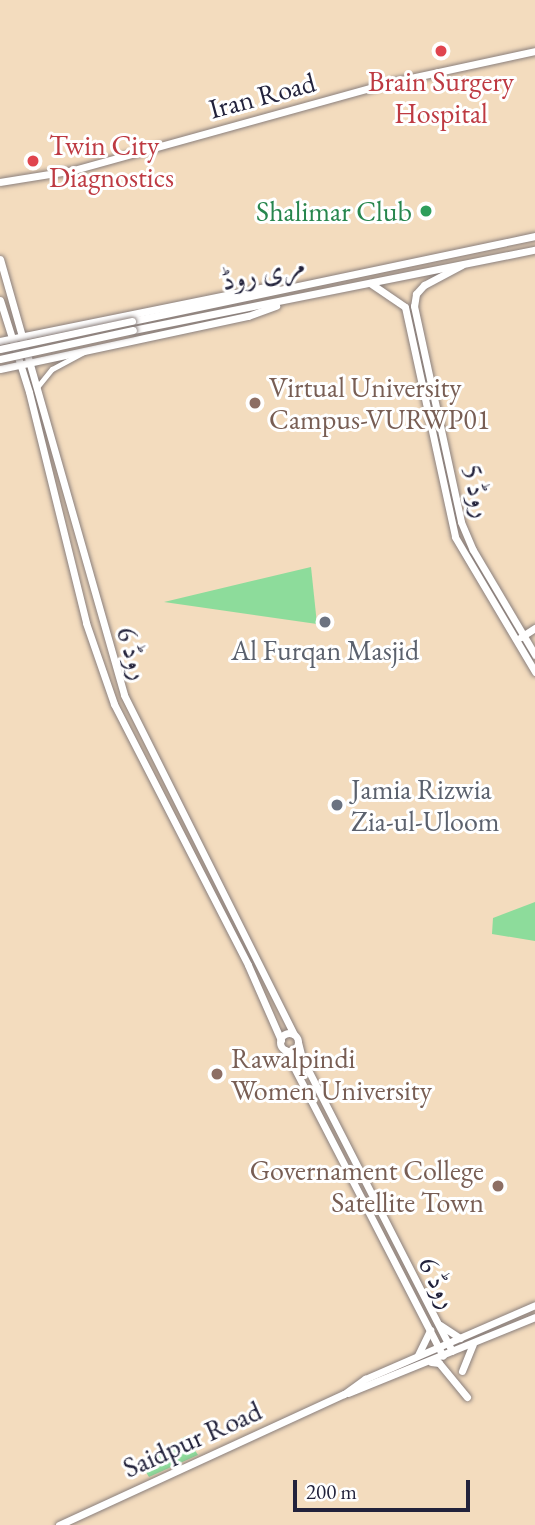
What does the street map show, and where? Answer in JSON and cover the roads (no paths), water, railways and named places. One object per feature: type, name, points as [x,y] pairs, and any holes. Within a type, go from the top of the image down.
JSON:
[{"type":"main road","name":"Iran Road","points":[[0,182],[74,170],[392,82],[535,51]]},
{"type":"main road","name":"مری روڈ","points":[[0,349],[535,236]]},
{"type":"main road","name":"مری روڈ","points":[[0,359],[535,250]]},
{"type":"main road","name":"روڈ 6","points":[[0,259],[33,362],[124,695],[434,1319],[446,1347],[443,1356]]},
{"type":"main road","name":"روڈ 5","points":[[462,265],[424,285],[416,294],[414,306],[461,522],[535,654]]},
{"type":"main road","name":"روڈ 5","points":[[370,283],[399,299],[409,316],[454,537],[535,672]]},
{"type":"main road","points":[[0,341],[266,287],[282,290]]},
{"type":"main road","name":"روڈ 6","points":[[0,300],[11,339],[22,364],[86,623],[114,704],[248,965],[285,1050],[430,1331],[446,1347]]},
{"type":"main road","points":[[0,369],[248,316],[283,302]]},
{"type":"main road","points":[[74,326],[67,332],[67,343],[83,352]]},
{"type":"main road","points":[[515,640],[535,628]]},
{"type":"main road","points":[[281,1040],[286,1034],[296,1038],[293,1050],[285,1050]]},
{"type":"main road","name":"Saidpur Road","points":[[446,1347],[460,1338],[535,1305]]},
{"type":"main road","name":"Saidpur Road","points":[[344,1394],[365,1379],[418,1356],[476,1341],[535,1317]]},
{"type":"main road","points":[[434,1319],[460,1338]]},
{"type":"main road","points":[[418,1356],[430,1331]]},
{"type":"main road","points":[[462,1371],[467,1350],[476,1341]]},
{"type":"main road","name":"Saidpur Road","points":[[59,1525],[344,1394],[443,1356]]},
{"type":"main road","points":[[430,1362],[439,1363],[467,1397]]},
{"type":"street","points":[[38,386],[52,369],[83,352]]},
{"type":"place","name":"Brain Surgery Hospital","points":[[441,51]]},
{"type":"place","name":"Twin City Diagnostics","points":[[33,161]]},
{"type":"place","name":"Shalimar Club","points":[[426,211]]},
{"type":"place","name":"Virtual University Campus-VURWP01","points":[[255,403]]},
{"type":"place","name":"Al Furqan Masjid","points":[[325,622]]},
{"type":"place","name":"Jamia Rizwia Zia-ul-Uloom","points":[[337,805]]},
{"type":"place","name":"Rawalpindi Women University","points":[[217,1074]]},
{"type":"place","name":"Governament College Satellite Town","points":[[498,1186]]}]
